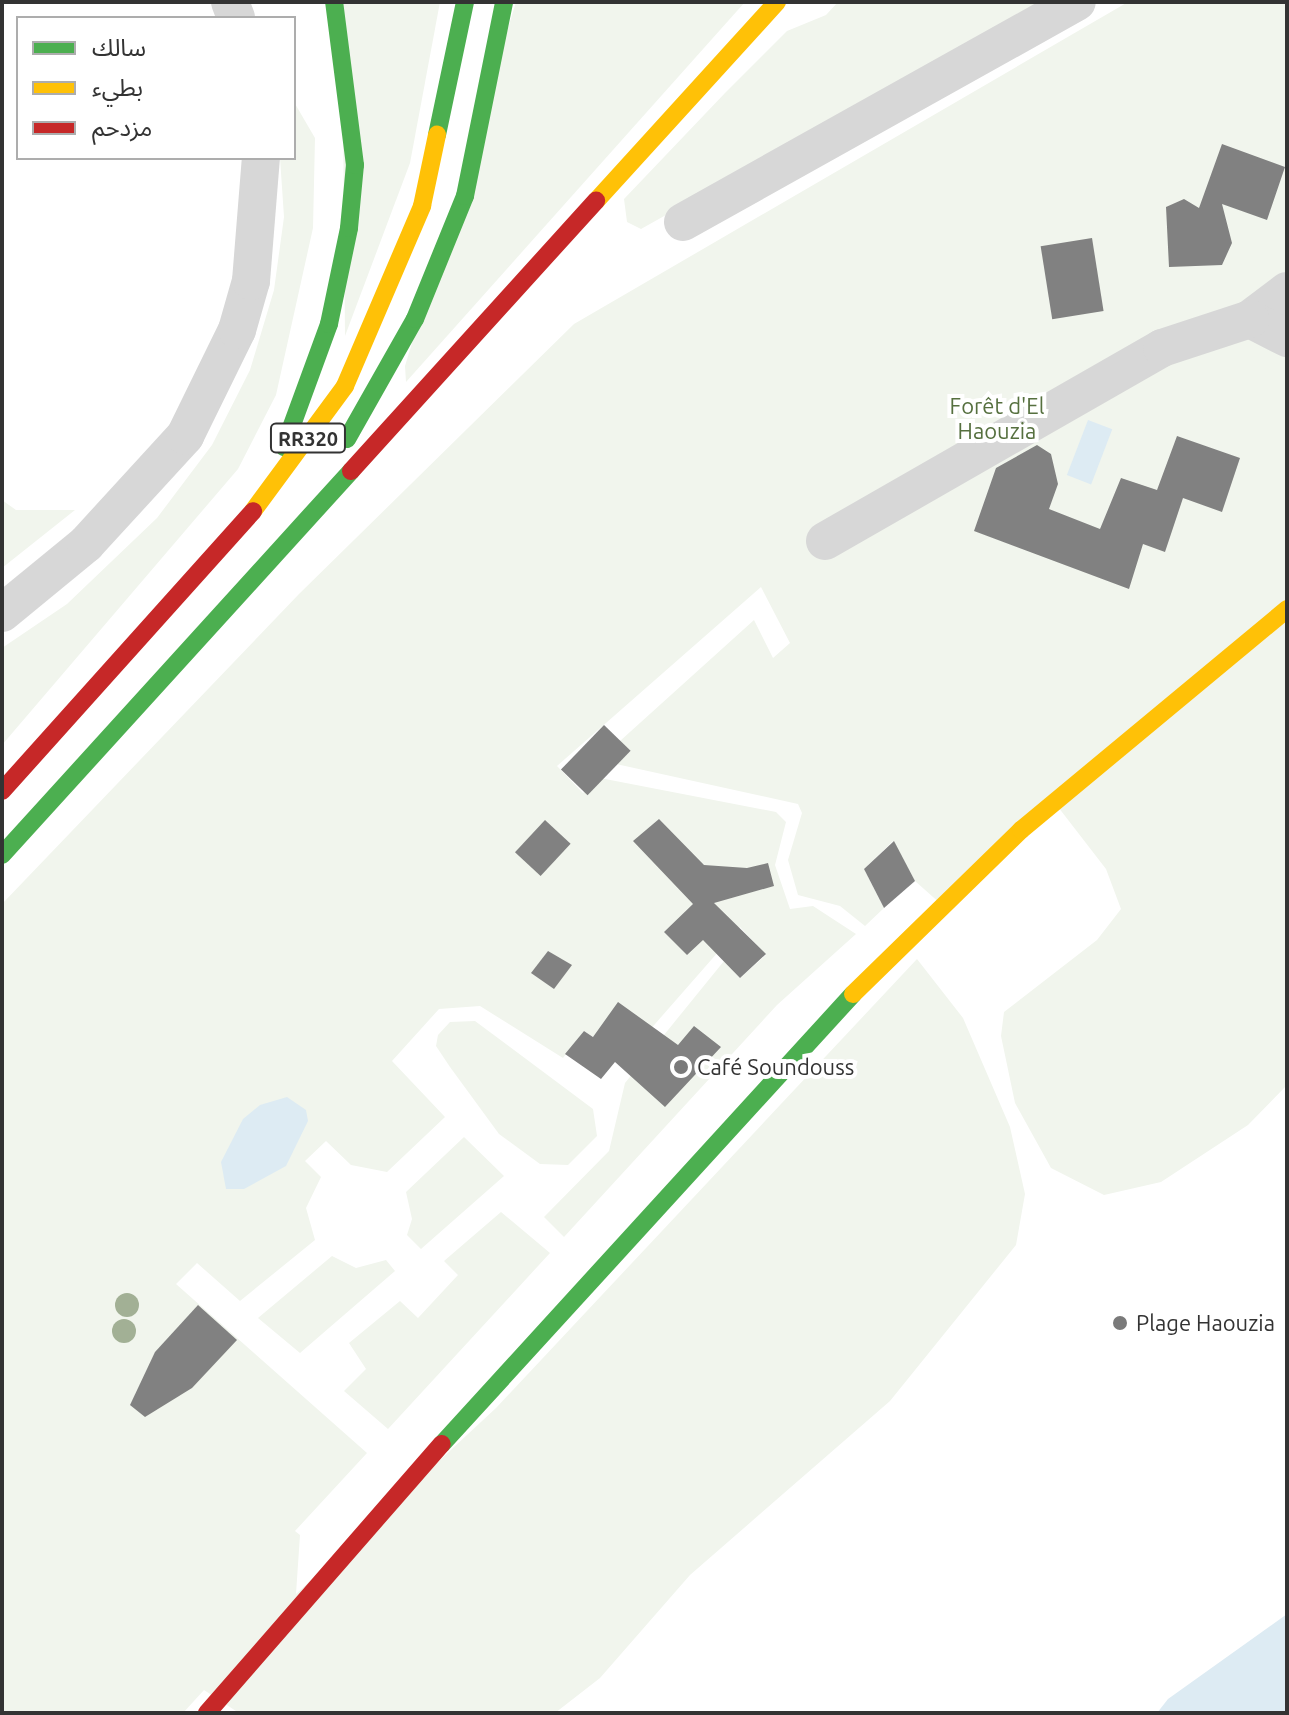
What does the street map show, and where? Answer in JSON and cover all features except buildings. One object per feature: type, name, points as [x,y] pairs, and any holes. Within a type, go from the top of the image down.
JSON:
[{"type":"main road","points":[[268,495],[344,275],[355,165],[334,2]]},
{"type":"main road","name":"RR320","points":[[2,791],[268,495],[345,386],[422,206],[465,2]]},
{"type":"main road","points":[[265,565],[384,379],[444,254],[484,127],[504,2]]},
{"type":"main road","name":"RR320","points":[[2,855],[777,2]]},
{"type":"main road","points":[[207,1713],[586,1279],[868,977],[1021,830],[1287,609]]},
{"type":"street","points":[[683,222],[1077,2]]},
{"type":"street","points":[[2,613],[86,544],[185,436],[241,318],[251,281],[261,160]]},
{"type":"street","points":[[825,541],[1162,348],[1250,319],[1287,291]]},
{"type":"street","points":[[1250,319],[1287,338]]},
{"type":"green space","points":[[342,2],[440,2],[410,163],[345,336]]},
{"type":"green space","points":[[516,2],[745,2],[406,382],[405,366]]},
{"type":"green space","points":[[838,2],[1046,2],[641,229],[627,222],[624,199],[725,93],[787,31],[826,15]]},
{"type":"green space","name":"Forêt d'El Haouzia","points":[[1128,2],[1287,2],[1287,1085],[1248,1125],[1161,1182],[1104,1195],[1051,1168],[1015,1103],[1001,1036],[1004,1012],[1097,940],[1121,909],[1106,869],[1055,803],[942,905],[915,881],[893,841],[864,869],[884,908],[865,926],[840,906],[798,895],[788,860],[802,813],[798,804],[616,764],[620,741],[754,620],[773,658],[790,643],[761,587],[557,766],[583,793],[600,778],[776,812],[786,822],[775,865],[790,909],[813,906],[856,934],[777,1005],[564,1237],[544,1217],[609,1151],[625,1083],[724,961],[740,978],[766,955],[740,927],[634,1048],[621,1054],[584,1031],[563,1058],[480,1006],[439,1009],[392,1061],[445,1117],[387,1172],[351,1165],[326,1141],[305,1161],[321,1177],[306,1208],[315,1240],[240,1301],[197,1263],[176,1284],[367,1453],[295,1531],[300,1535],[296,1594],[496,1408],[917,959],[963,1018],[1010,1127],[1025,1194],[1016,1245],[890,1401],[690,1575],[600,1678],[555,1713],[239,1713],[204,1690],[183,1713],[2,1713],[2,904],[299,594],[574,324]]},
{"type":"green space","points":[[296,105],[315,138],[313,228],[276,395],[238,469],[2,745],[2,648],[67,604],[157,518],[212,445],[250,370],[274,290],[284,217],[280,160],[296,160]]},
{"type":"green space","points":[[2,500],[16,510],[75,510],[2,568]]},
{"type":"green space","points":[[475,1021],[593,1109],[597,1136],[568,1165],[540,1164],[499,1134],[436,1046],[438,1035],[450,1022]]},
{"type":"green space","points":[[464,1137],[504,1176],[421,1249],[407,1235],[412,1219],[406,1192]]},
{"type":"green space","points":[[501,1212],[550,1253],[388,1429],[344,1391],[366,1369],[349,1343],[400,1301],[418,1318],[458,1275],[444,1261]]},
{"type":"green space","points":[[332,1256],[356,1268],[386,1260],[395,1271],[300,1353],[258,1318]]},
{"type":"shaded area","points":[[1088,420],[1112,429],[1091,484],[1067,475]]},
{"type":"shaded area","points":[[287,1097],[306,1110],[308,1121],[286,1166],[244,1189],[226,1189],[221,1162],[243,1119],[260,1105]]},
{"type":"shaded area","points":[[1287,1614],[1287,1713],[1157,1713],[1168,1699]]},
{"type":"traffic: fast","points":[[284,447],[329,324],[349,228],[355,165],[334,2]]},
{"type":"traffic: fast","points":[[437,135],[465,2]]},
{"type":"traffic: fast","points":[[347,439],[415,319],[465,196],[504,2]]},
{"type":"traffic: fast","points":[[2,855],[351,471]]},
{"type":"traffic: fast","points":[[442,1444],[853,994]]},
{"type":"traffic: slow","points":[[596,201],[777,2]]},
{"type":"traffic: slow","points":[[253,511],[345,386],[422,206],[437,135]]},
{"type":"traffic: slow","points":[[853,994],[1021,830],[1287,609]]},
{"type":"traffic: jam","points":[[351,471],[596,201]]},
{"type":"traffic: jam","points":[[2,791],[253,511]]},
{"type":"traffic: jam","points":[[207,1713],[442,1444]]},
{"type":"place","name":"Café Soundouss","points":[[681,1067]]},
{"type":"place","name":"Plage Haouzia","points":[[1120,1323]]}]
